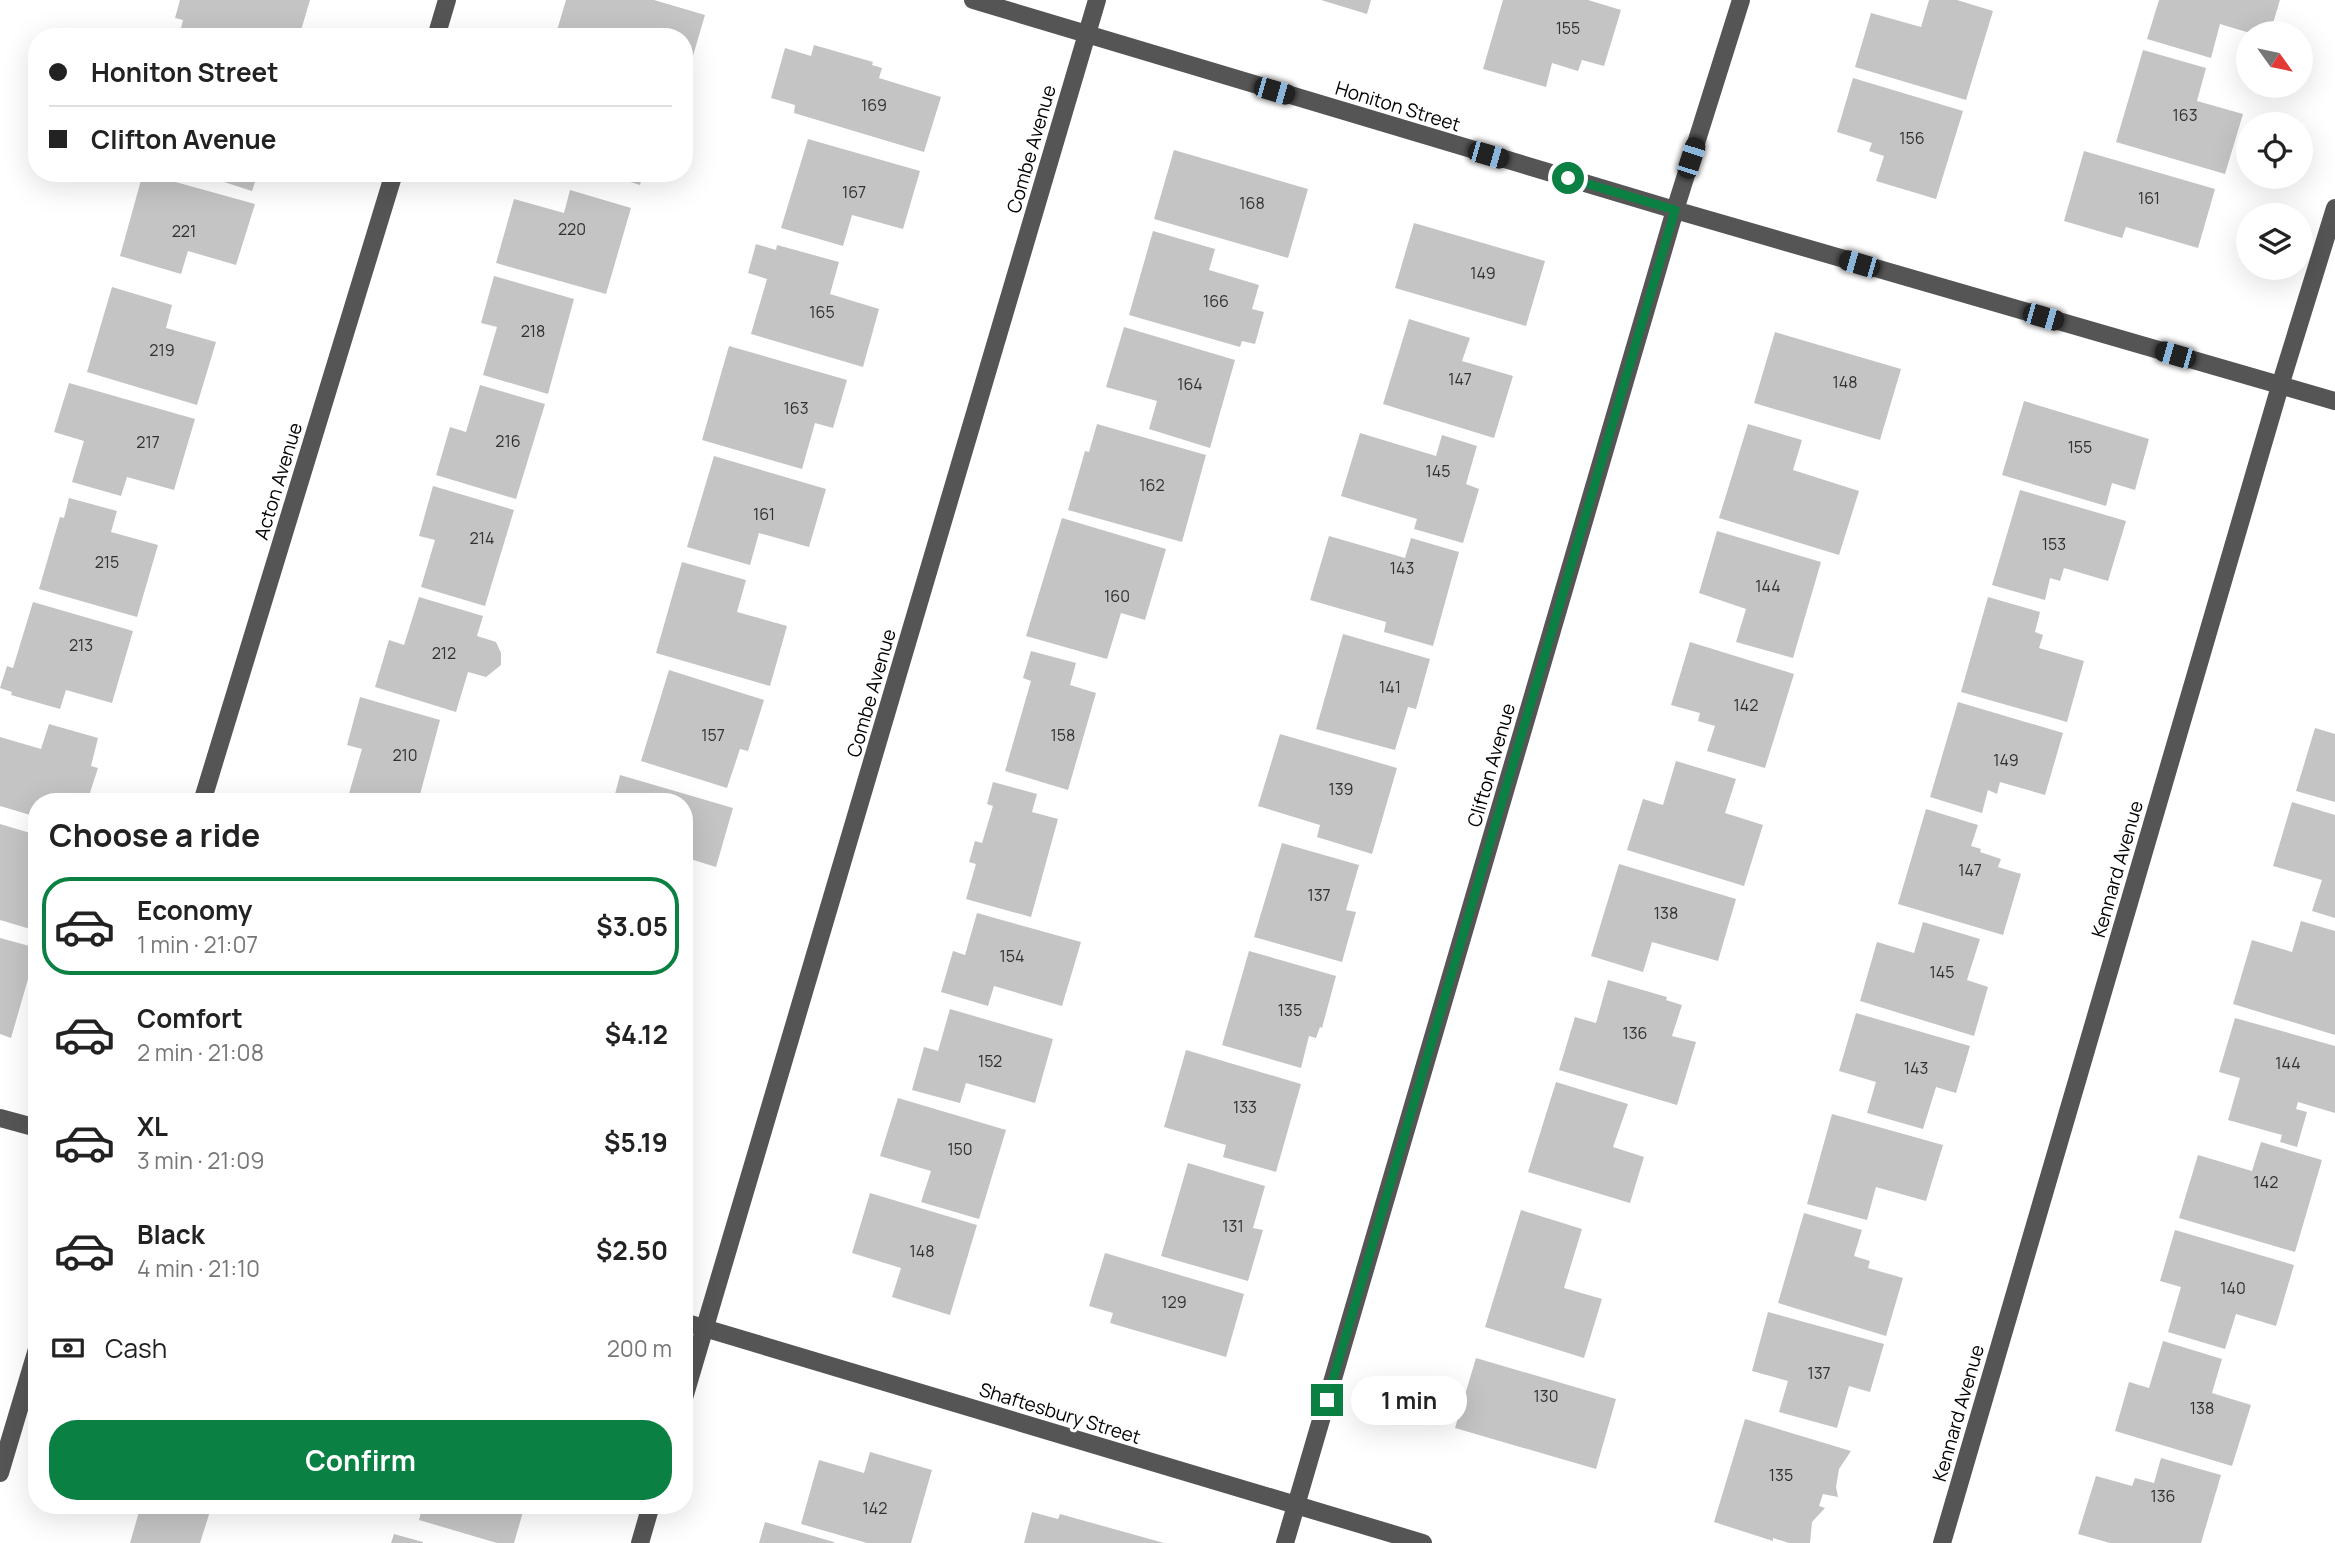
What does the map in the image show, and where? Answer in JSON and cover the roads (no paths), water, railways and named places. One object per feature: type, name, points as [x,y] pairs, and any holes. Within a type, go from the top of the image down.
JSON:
[{"type":"street","points":[[439,28],[447,0]]},
{"type":"street","name":"Honiton Street","points":[[973,0],[1675,210],[2335,401]]},
{"type":"street","name":"Combe Avenue","points":[[693,1368],[1097,0]]},
{"type":"street","name":"Clifton Avenue","points":[[1285,1543],[1675,210],[1741,0]]},
{"type":"street","name":"Acton Avenue","points":[[205,793],[391,182]]},
{"type":"street","name":"Kennard Avenue","points":[[1942,1543],[2280,386],[2335,208]]},
{"type":"street","points":[[0,1118],[28,1126]]},
{"type":"street","name":"Shaftesbury Street","points":[[693,1325],[1423,1543]]},
{"type":"street","points":[[0,1473],[28,1379]]},
{"type":"street","points":[[640,1543],[648,1514]]}]
